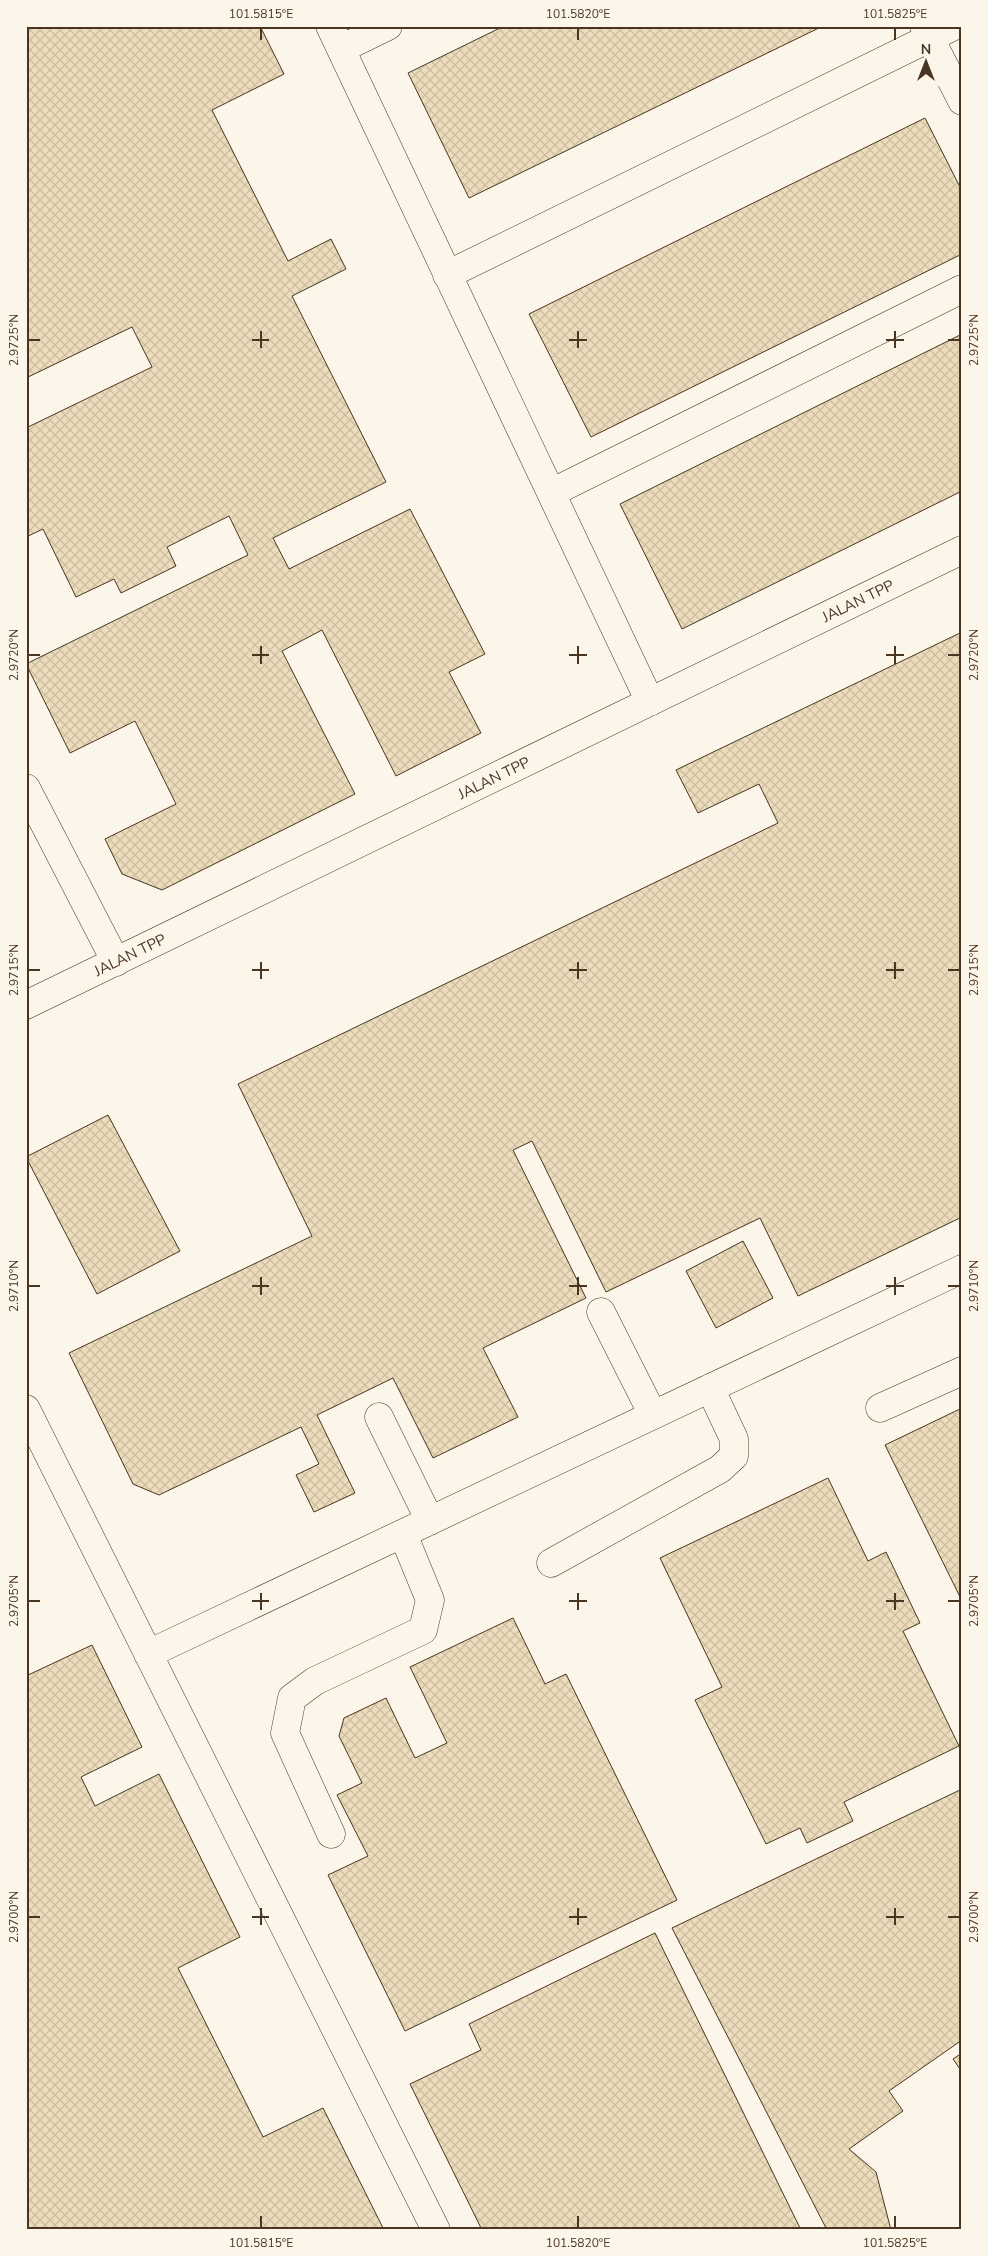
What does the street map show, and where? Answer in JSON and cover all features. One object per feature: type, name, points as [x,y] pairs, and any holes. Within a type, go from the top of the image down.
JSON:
[{"type":"street","points":[[388,26],[335,38],[650,702]]},
{"type":"street","points":[[447,275],[927,32],[954,26]]},
{"type":"street","points":[[927,32],[962,101]]},
{"type":"street","points":[[551,493],[962,289]]},
{"type":"street","name":"JALAN TPP","points":[[26,1005],[962,550]]},
{"type":"street","points":[[26,788],[116,962]]},
{"type":"street","points":[[148,1654],[962,1269]]},
{"type":"street","points":[[601,1312],[653,1415]]},
{"type":"street","points":[[880,1408],[962,1371]]},
{"type":"street","points":[[551,1563],[720,1470],[734,1456],[734,1438],[710,1388]]},
{"type":"street","points":[[26,1409],[436,2230]]},
{"type":"street","points":[[379,1417],[430,1520]]},
{"type":"street","points":[[330,1834],[285,1733],[292,1698],[315,1681],[423,1630],[430,1600],[403,1534]]},
{"type":"building","points":[[26,26],[260,26],[284,74],[212,110],[288,261],[331,239],[346,269],[292,296],[386,482],[273,538],[289,569],[410,509],[485,654],[449,672],[481,733],[396,776],[322,630],[282,651],[355,794],[162,890],[122,874],[105,839],[176,804],[135,721],[70,753],[26,664],[248,555],[229,516],[167,547],[176,566],[121,593],[114,579],[76,597],[43,529],[26,537],[26,428],[152,367],[132,327],[26,378]]},
{"type":"building","points":[[504,26],[823,26],[469,198],[408,73]]},
{"type":"building","points":[[925,118],[962,191],[962,254],[591,437],[529,314]]},
{"type":"building","points":[[962,334],[962,491],[682,629],[620,504]]},
{"type":"building","points":[[962,632],[962,1217],[798,1296],[760,1218],[606,1292],[532,1141],[513,1150],[586,1298],[483,1348],[518,1417],[433,1458],[393,1378],[317,1415],[355,1493],[314,1512],[296,1475],[319,1464],[301,1427],[159,1495],[133,1484],[69,1353],[312,1236],[238,1084],[778,823],[759,784],[698,813],[676,770]]},
{"type":"building","points":[[108,1115],[180,1251],[97,1294],[26,1157]]},
{"type":"building","points":[[743,1241],[773,1298],[716,1328],[686,1271]]},
{"type":"building","points":[[962,1408],[962,1601],[885,1445]]},
{"type":"building","points":[[828,1478],[868,1561],[886,1552],[920,1623],[903,1631],[959,1746],[844,1802],[853,1821],[807,1843],[800,1828],[766,1844],[695,1700],[722,1687],[660,1558]]},
{"type":"building","points":[[513,1618],[545,1684],[566,1674],[677,1900],[405,2031],[328,1875],[368,1856],[337,1795],[362,1783],[339,1736],[344,1718],[386,1698],[415,1758],[447,1743],[410,1667]]},
{"type":"building","points":[[92,1645],[142,1747],[81,1777],[95,1806],[159,1774],[240,1937],[178,1968],[263,2137],[323,2108],[384,2230],[26,2230],[26,1676]]},
{"type":"building","points":[[962,1789],[962,2040],[889,2091],[903,2111],[849,2149],[876,2172],[891,2230],[827,2230],[672,1928]]},
{"type":"building","points":[[655,1933],[801,2230],[482,2230],[410,2084],[481,2050],[469,2024]]},
{"type":"building","points":[[962,2053],[962,2072],[953,2059]]}]
